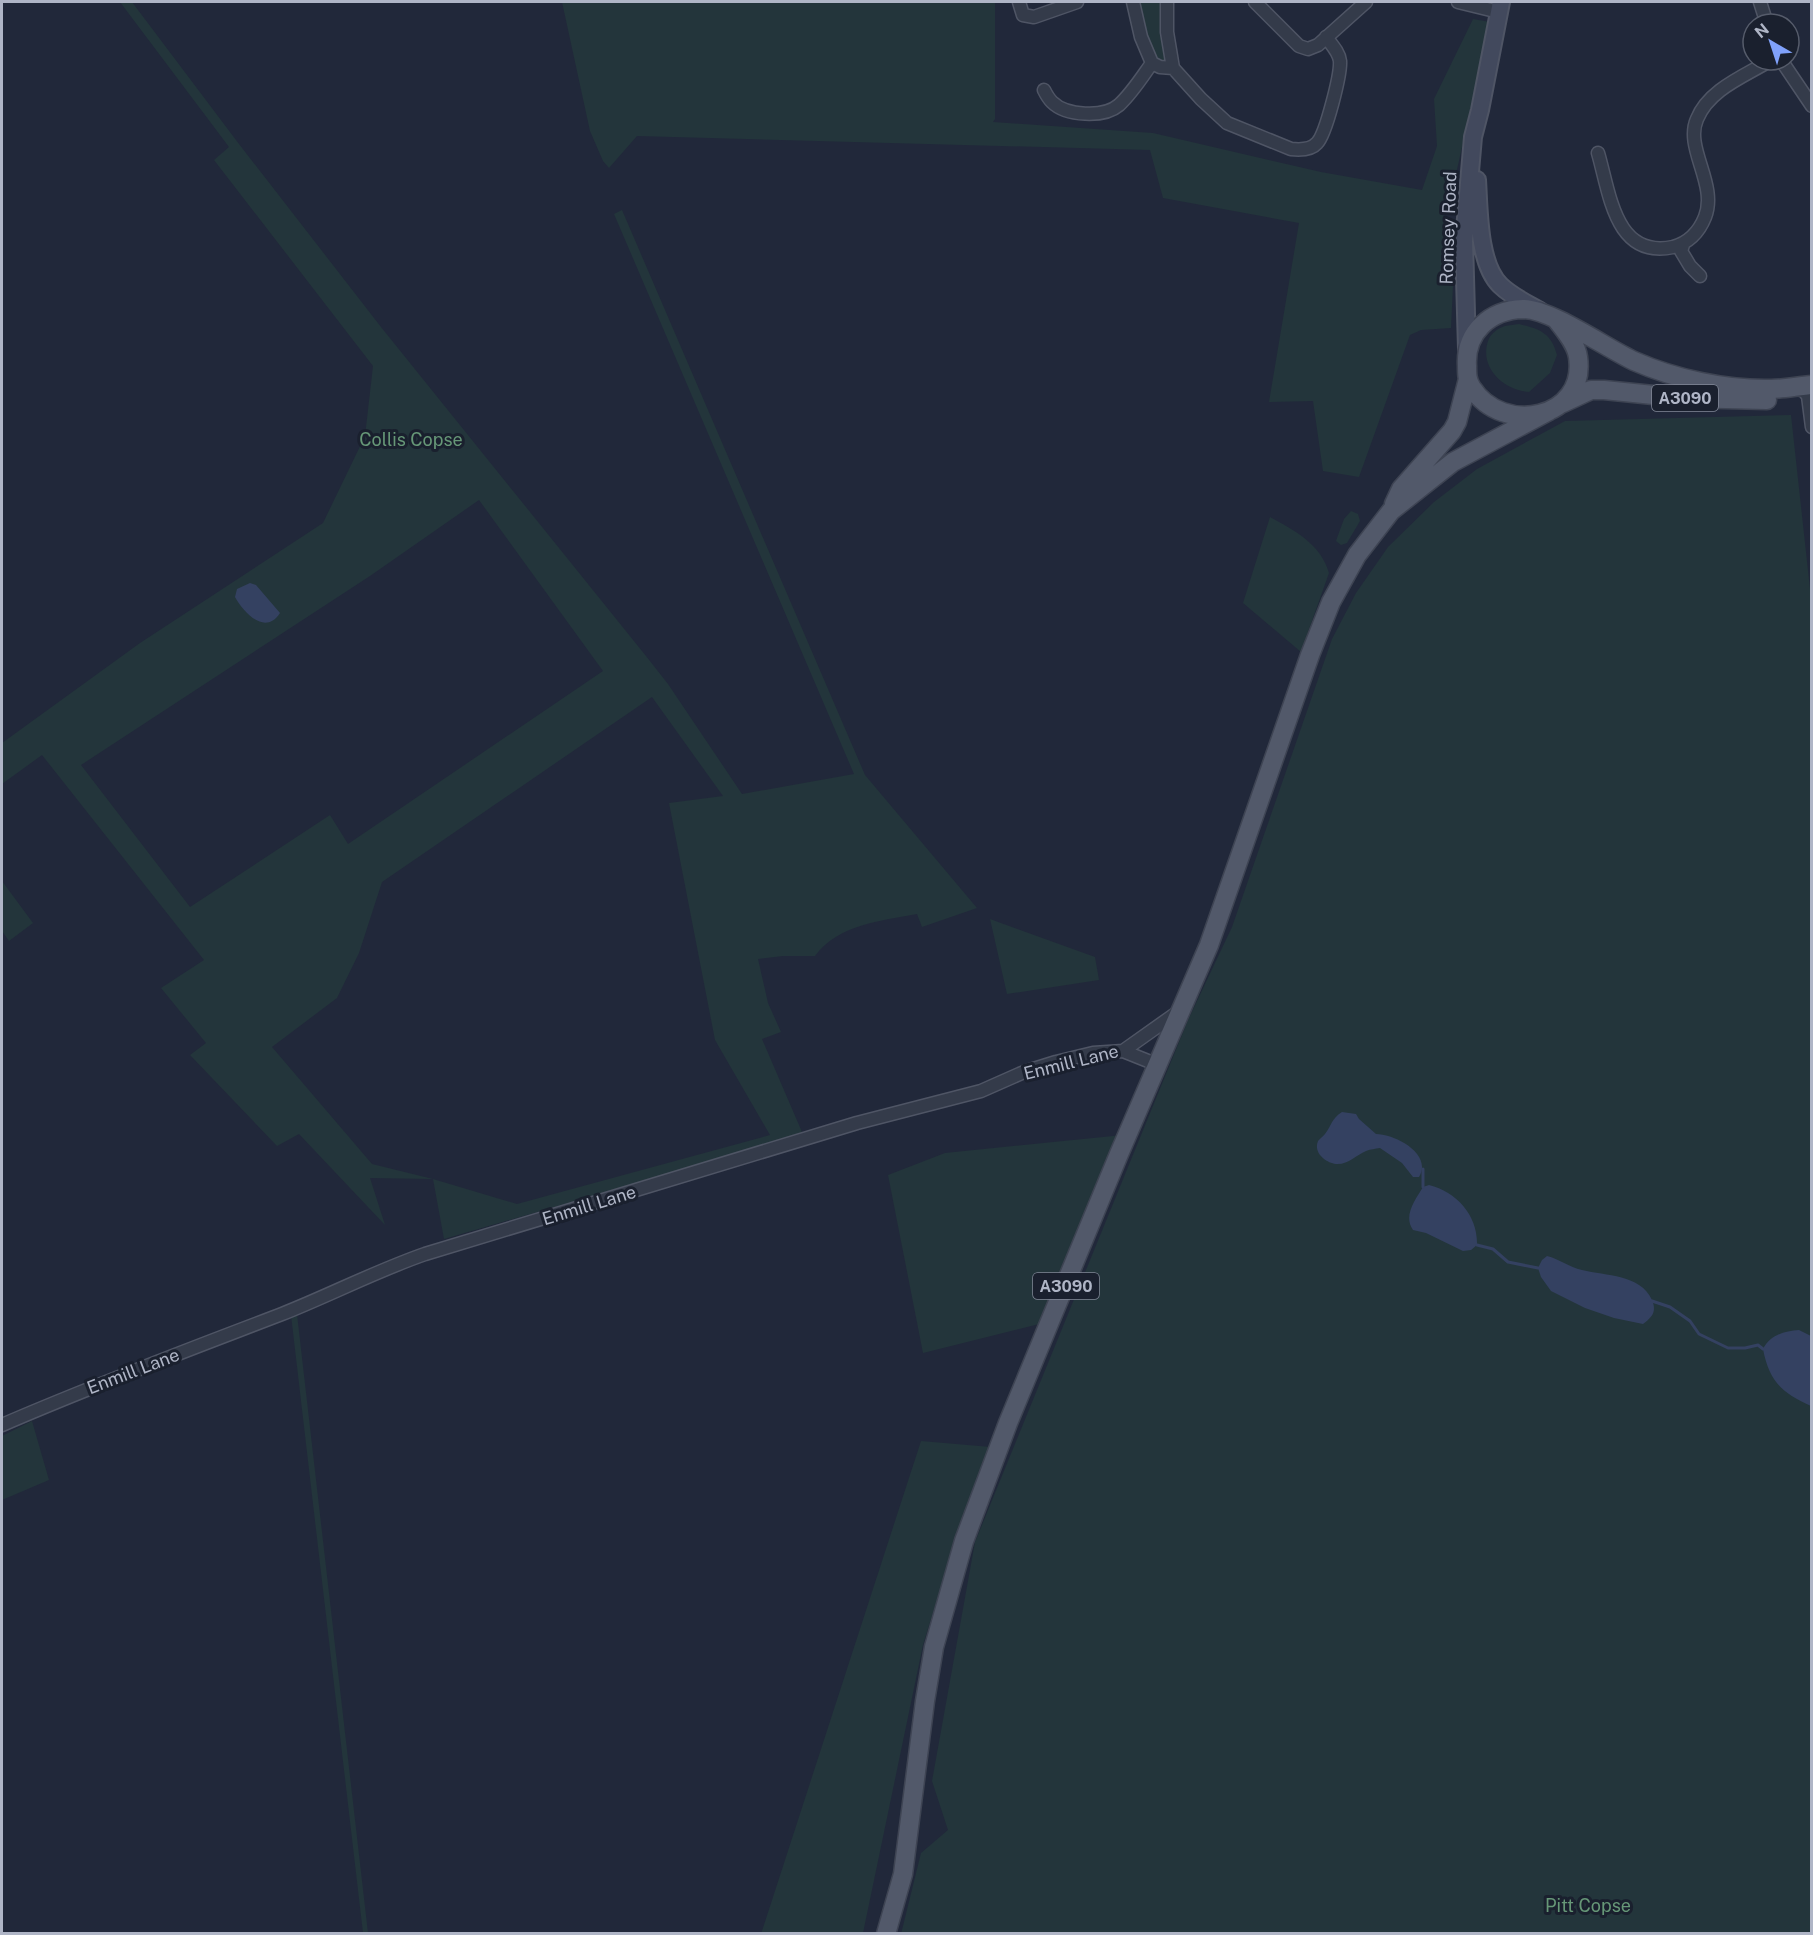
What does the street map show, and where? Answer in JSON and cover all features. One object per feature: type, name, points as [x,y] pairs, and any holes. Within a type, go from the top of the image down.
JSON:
[{"type":"main road","name":"Romsey Road","points":[[1467,349],[1464,241],[1473,136],[1500,7]]},
{"type":"main road","name":"Romsey Road","points":[[1480,110],[1476,168],[1479,213],[1486,261],[1492,275],[1500,285],[1516,298],[1549,316]]},
{"type":"main road","points":[[1524,309],[1549,316],[1572,341],[1578,356],[1575,386],[1556,407],[1529,416],[1510,416],[1493,410],[1483,402],[1468,379],[1467,349],[1477,330],[1498,314],[1524,309]]},
{"type":"main road","name":"A3090","points":[[1549,316],[1615,351],[1665,372],[1716,384],[1810,392]]},
{"type":"main road","name":"A3090","points":[[1391,512],[1401,489],[1457,422],[1468,379]]},
{"type":"main road","name":"A3090","points":[[886,1934],[903,1874],[934,1647],[964,1541],[1008,1423],[1209,945],[1310,655],[1331,602],[1357,555],[1391,512],[1453,462],[1591,390],[1749,401],[1810,392]]},
{"type":"street","points":[[1019,2],[1023,15],[1027,17],[1077,2]]},
{"type":"street","points":[[1133,2],[1141,37],[1152,63],[1160,67],[1173,68]]},
{"type":"street","points":[[1167,2],[1167,32],[1173,68],[1227,123],[1280,146],[1300,150],[1313,146],[1323,135],[1340,73],[1340,59],[1326,37]]},
{"type":"street","points":[[1255,2],[1299,46],[1304,48],[1312,48],[1366,2]]},
{"type":"street","points":[[1458,2],[1500,7]]},
{"type":"street","points":[[1044,90],[1052,102],[1075,112],[1096,114],[1108,112],[1119,104],[1152,63]]},
{"type":"street","points":[[1700,276],[1690,266],[1681,251],[1683,244],[1699,229],[1708,206],[1704,172],[1694,137],[1697,119],[1709,100],[1751,72]]},
{"type":"street","points":[[1789,72],[1812,106]]},
{"type":"street","points":[[1599,153],[1614,214],[1630,238],[1648,248],[1657,249],[1683,244]]},
{"type":"street","points":[[1810,392],[1812,427]]},
{"type":"street","name":"Enmill Lane","points":[[2,1425],[68,1396],[285,1312],[425,1254],[857,1123],[981,1091],[1024,1072],[1056,1062],[1093,1053],[1123,1051],[1182,1010]]},
{"type":"street","points":[[1123,1051],[1158,1065]]},
{"type":"green space","name":"Collis Copse","points":[[120,2],[132,2],[381,327],[668,684],[742,794],[854,774],[614,214],[622,210],[865,775],[977,908],[922,927],[917,914],[861,926],[836,937],[815,956],[758,959],[768,1003],[781,1032],[762,1039],[802,1132],[775,1143],[444,1239],[433,1179],[370,1178],[385,1225],[299,1134],[277,1146],[190,1055],[206,1043],[161,988],[204,960],[42,755],[2,784],[2,743],[140,643],[323,523],[365,436],[373,366],[214,160],[229,147]],"holes":[[[479,500],[603,671],[348,844],[330,815],[190,907],[81,765],[370,576]],[[652,697],[723,796],[669,803],[715,1040],[770,1135],[517,1204],[372,1164],[272,1047],[337,998],[359,953],[382,882]]]},
{"type":"green space","points":[[562,2],[995,2],[995,119],[993,122],[1153,133],[1321,172],[1422,190],[1437,146],[1434,99],[1473,19],[1490,22],[1456,174],[1443,218],[1447,247],[1454,264],[1451,328],[1421,330],[1410,335],[1359,477],[1323,471],[1313,401],[1269,402],[1299,223],[1163,198],[1150,150],[637,136],[609,168],[603,161],[590,131]]},
{"type":"green space","points":[[1140,2],[1162,2],[1168,60],[1155,61],[1141,14]]},
{"type":"green space","points":[[1519,324],[1548,336],[1557,355],[1550,373],[1529,392],[1503,382],[1490,368],[1487,360],[1486,351],[1492,334],[1502,327]]},
{"type":"green space","name":"Pitt Copse","points":[[1791,415],[1812,607],[1811,1933],[901,1934],[921,1853],[948,1830],[932,1781],[975,1542],[1188,1020],[1232,927],[1332,639],[1356,593],[1388,547],[1434,502],[1477,469],[1565,421]]},
{"type":"green space","points":[[1351,511],[1358,514],[1360,521],[1347,543],[1341,545],[1336,541],[1344,519]]},
{"type":"green space","points":[[1270,517],[1306,539],[1320,554],[1329,573],[1301,652],[1243,603]]},
{"type":"green space","points":[[2,881],[33,923],[9,941],[2,931]]},
{"type":"green space","points":[[990,919],[1095,957],[1099,980],[1007,994]]},
{"type":"green space","points":[[1123,1135],[1039,1324],[923,1353],[888,1175],[945,1153]]},
{"type":"green space","points":[[297,1314],[368,1933],[363,1933],[291,1315]]},
{"type":"green space","points":[[32,1421],[49,1480],[2,1500],[2,1436]]},
{"type":"green space","points":[[921,1441],[991,1447],[956,1538],[923,1645],[863,1933],[761,1934]]},
{"type":"water","points":[[250,583],[256,585],[280,613],[274,620],[262,622],[255,620],[235,597],[237,589]]},
{"type":"water","points":[[1342,1112],[1356,1114],[1376,1134],[1393,1137],[1410,1147],[1421,1161],[1422,1169],[1419,1177],[1413,1177],[1402,1163],[1380,1148],[1366,1151],[1340,1164],[1325,1159],[1317,1150],[1318,1141]]},
{"type":"water","points":[[1429,1185],[1457,1199],[1470,1215],[1474,1224],[1477,1245],[1471,1250],[1463,1251],[1426,1233],[1413,1230],[1409,1219],[1411,1208],[1423,1187]]},
{"type":"water","points":[[1547,1256],[1577,1269],[1622,1278],[1639,1285],[1647,1291],[1652,1300],[1653,1314],[1643,1324],[1614,1318],[1585,1308],[1551,1291],[1541,1277],[1538,1268]]},
{"type":"water","points":[[1799,1330],[1811,1336],[1811,1406],[1778,1385],[1769,1370],[1763,1349],[1769,1340],[1778,1335]]},
{"type":"waterway","points":[[1423,1169],[1423,1187]]},
{"type":"waterway","points":[[1477,1245],[1493,1249],[1508,1262],[1538,1268]]},
{"type":"waterway","points":[[1652,1301],[1670,1307],[1690,1321],[1699,1334],[1728,1348],[1758,1345],[1763,1349]]}]
